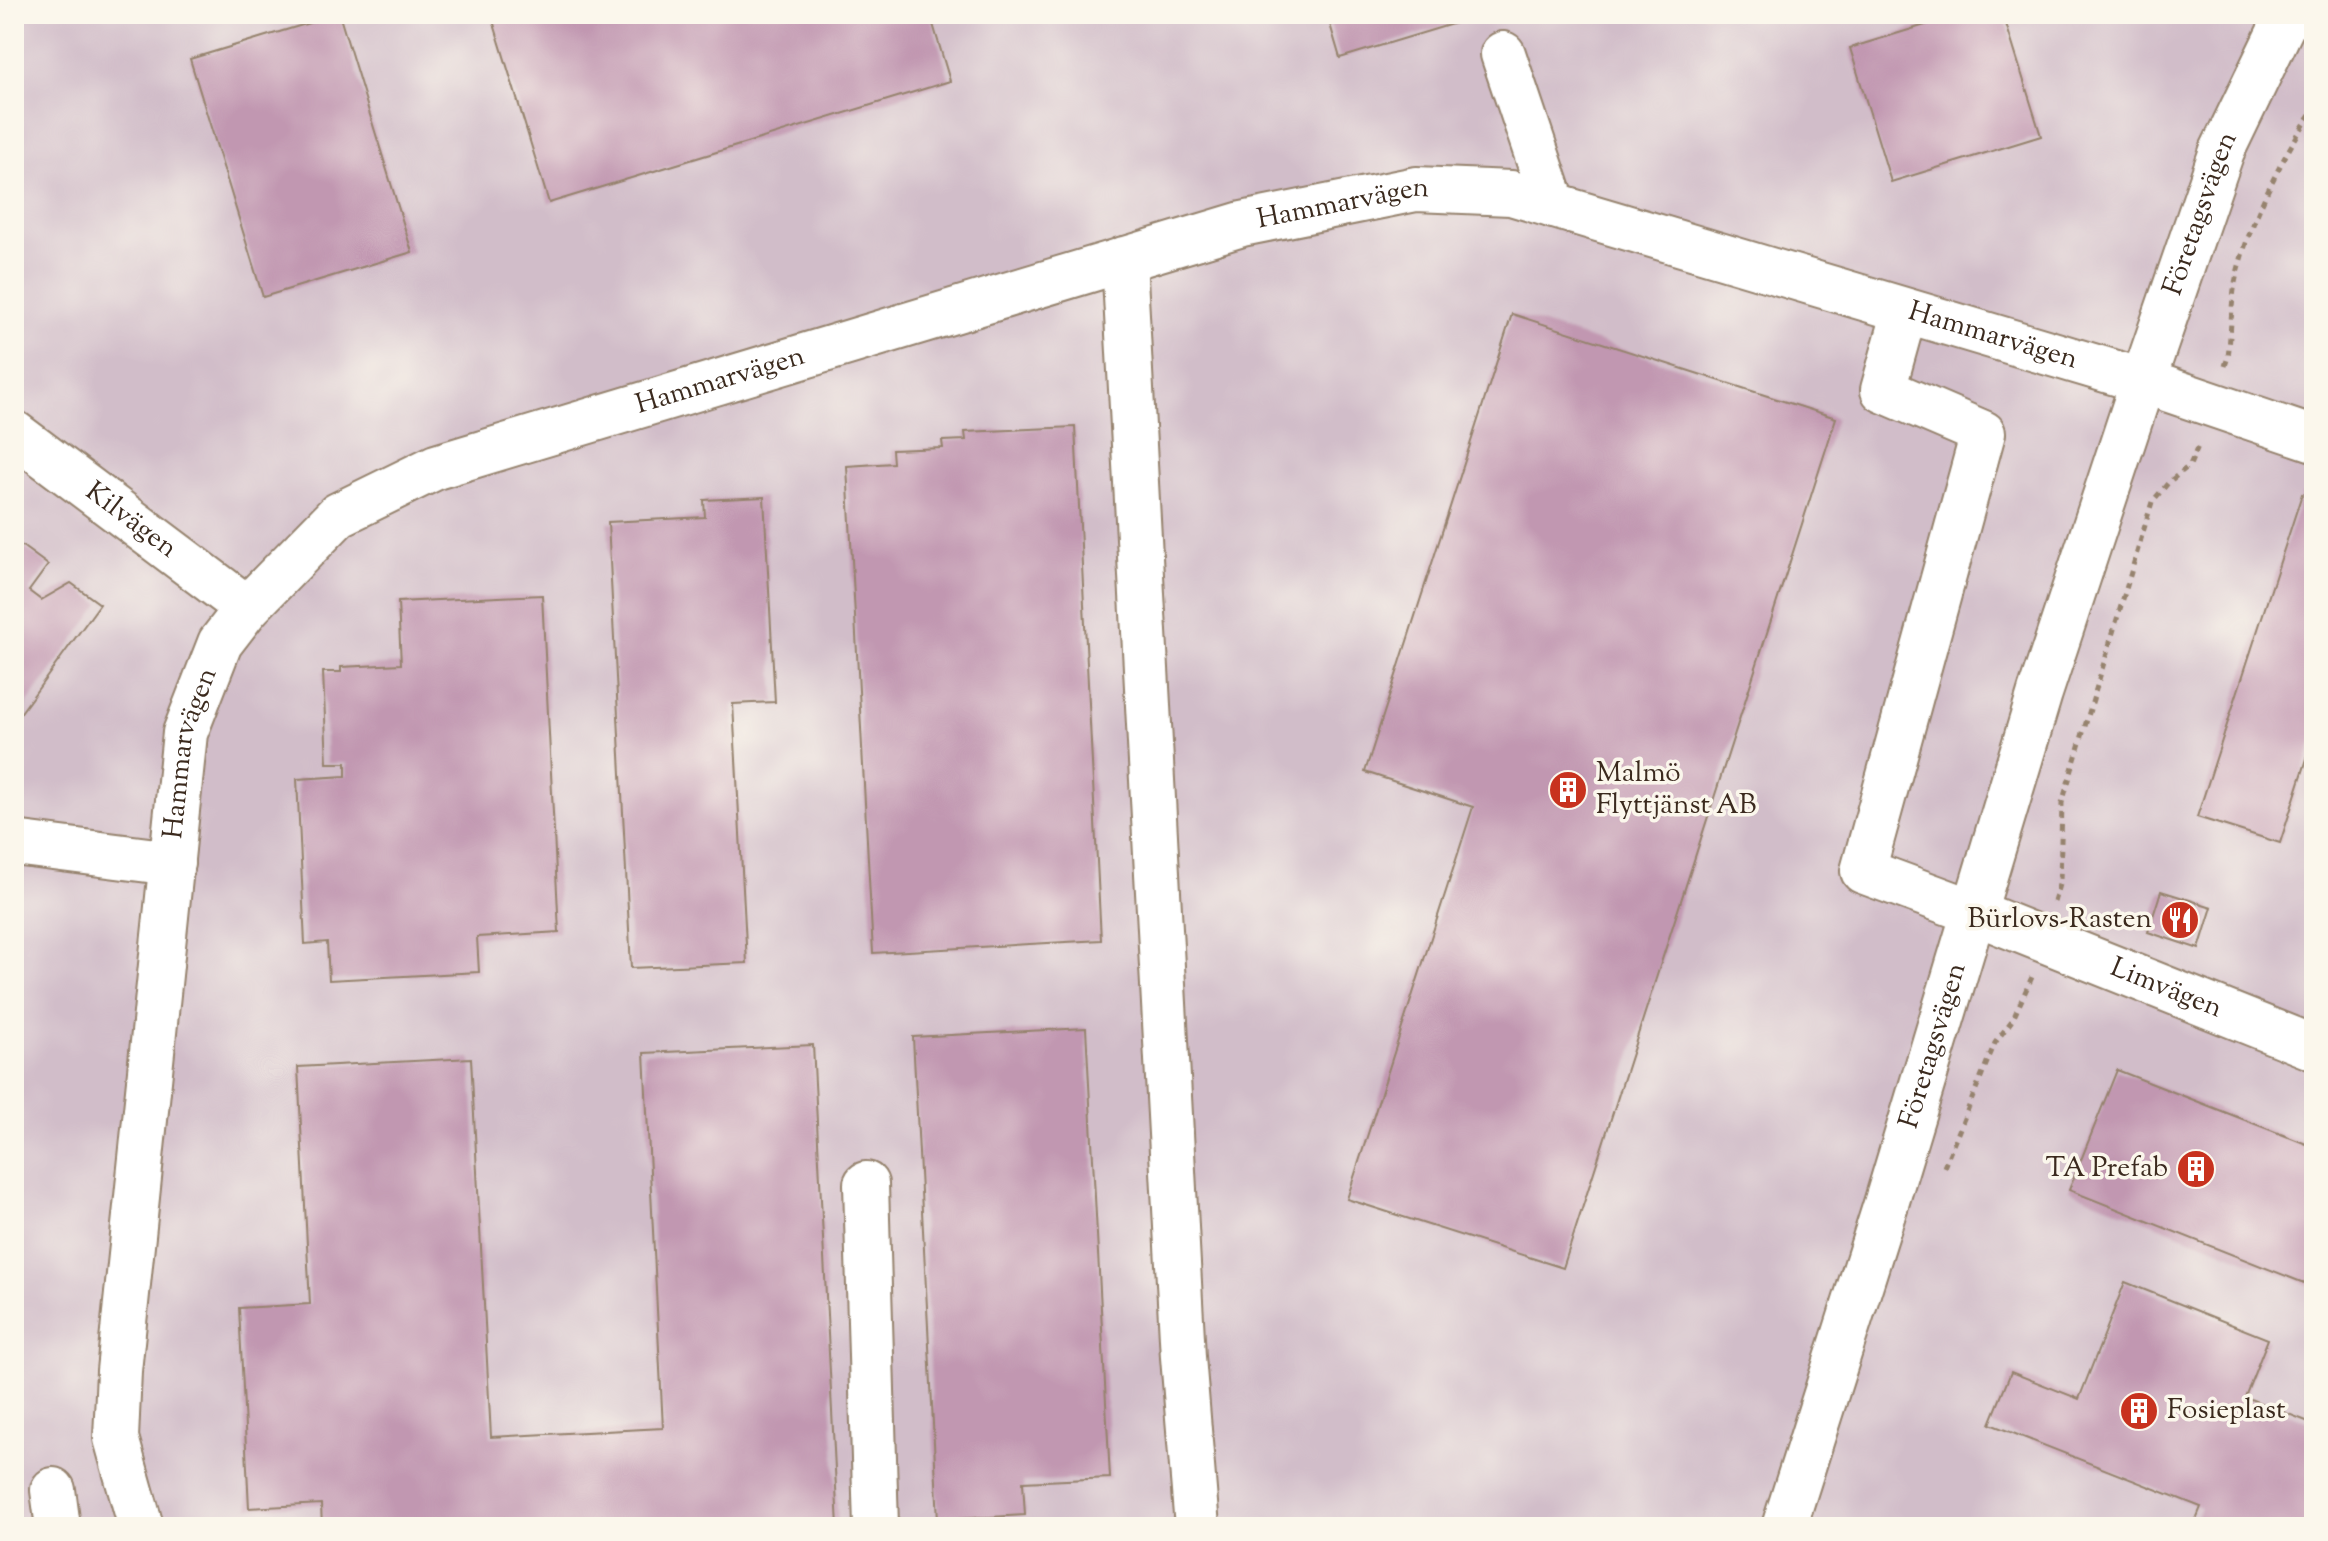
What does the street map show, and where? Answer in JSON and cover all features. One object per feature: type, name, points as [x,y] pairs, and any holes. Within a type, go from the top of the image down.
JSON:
[{"type":"street","name":"Företagsvägen","points":[[1784,1527],[1886,1204],[2040,693],[2222,151],[2279,33],[2304,14]]},
{"type":"street","points":[[1503,54],[1554,206]]},
{"type":"street","name":"Hammarvägen","points":[[141,1527],[116,1438],[119,1371],[185,733],[220,643],[247,608],[338,515],[436,467],[1242,224],[1416,189],[1511,193],[2143,381]]},
{"type":"street","points":[[1124,259],[1183,1357],[1197,1527]]},
{"type":"street","name":"Limvägen","points":[[1905,311],[1883,390],[1983,433],[1863,871],[2314,1048]]},
{"type":"street","points":[[2143,381],[2314,439]]},
{"type":"street","name":"Kilvägen","points":[[14,433],[247,608]]},
{"type":"street","points":[[14,843],[172,863]]},
{"type":"street","points":[[866,1184],[876,1527]]},
{"type":"path","points":[[1942,1171],[1995,1043],[2013,1019],[2030,985],[2060,881],[2062,803],[2152,502],[2169,482],[2190,465],[2202,438],[2228,357],[2235,283],[2253,225],[2299,132],[2314,110]]},
{"type":"shaded area","points":[[14,14],[2314,14],[2314,1527],[14,1527]]},
{"type":"building","points":[[339,14],[412,252],[263,297],[190,59]]},
{"type":"building","points":[[491,14],[930,14],[950,81],[549,203]]},
{"type":"building","points":[[1327,14],[1482,14],[1482,15],[1340,58]]},
{"type":"building","points":[[1961,14],[2003,14],[2041,136],[1891,182],[1850,48]]},
{"type":"building","name":"Malmö Flyttjänst AB","points":[[1512,314],[1836,418],[1563,1268],[1347,1199],[1473,807],[1365,772]]},
{"type":"building","points":[[1075,427],[1101,940],[873,953],[847,466],[893,463],[892,450],[943,448],[942,441],[966,440],[965,432]]},
{"type":"building","points":[[2302,494],[2314,498],[2314,737],[2280,843],[2197,817]]},
{"type":"building","points":[[764,497],[775,702],[733,704],[747,963],[631,968],[608,522],[705,517],[704,500]]},
{"type":"building","points":[[14,540],[48,565],[29,591],[41,600],[71,583],[100,604],[14,722]]},
{"type":"building","points":[[542,595],[559,932],[477,937],[479,972],[329,980],[327,942],[305,944],[297,779],[346,776],[346,763],[327,763],[323,672],[341,672],[341,667],[401,664],[398,602]]},
{"type":"building","name":"Bürlovs-Rasten","points":[[2161,891],[2212,907],[2199,949],[2148,932]]},
{"type":"building","points":[[1086,1028],[1110,1478],[1023,1482],[1025,1515],[938,1520],[913,1037]]},
{"type":"building","points":[[813,1045],[838,1527],[322,1527],[321,1504],[249,1508],[239,1308],[310,1304],[298,1067],[471,1058],[491,1437],[663,1428],[644,1053]]},
{"type":"building","name":"TA Prefab","points":[[2117,1070],[2314,1147],[2314,1287],[2069,1190]]},
{"type":"building","name":"Fosieplast","points":[[2125,1282],[2268,1339],[2245,1397],[2314,1424],[2314,1527],[2193,1527],[2201,1507],[1990,1424],[2011,1372],[2079,1399]]},
{"type":"place","name":"Malmö Flyttjänst AB","points":[[1568,790]]},
{"type":"place","name":"Bürlovs-Rasten","points":[[2180,920]]},
{"type":"place","name":"TA Prefab","points":[[2196,1169]]},
{"type":"place","name":"Fosieplast","points":[[2139,1411]]}]
